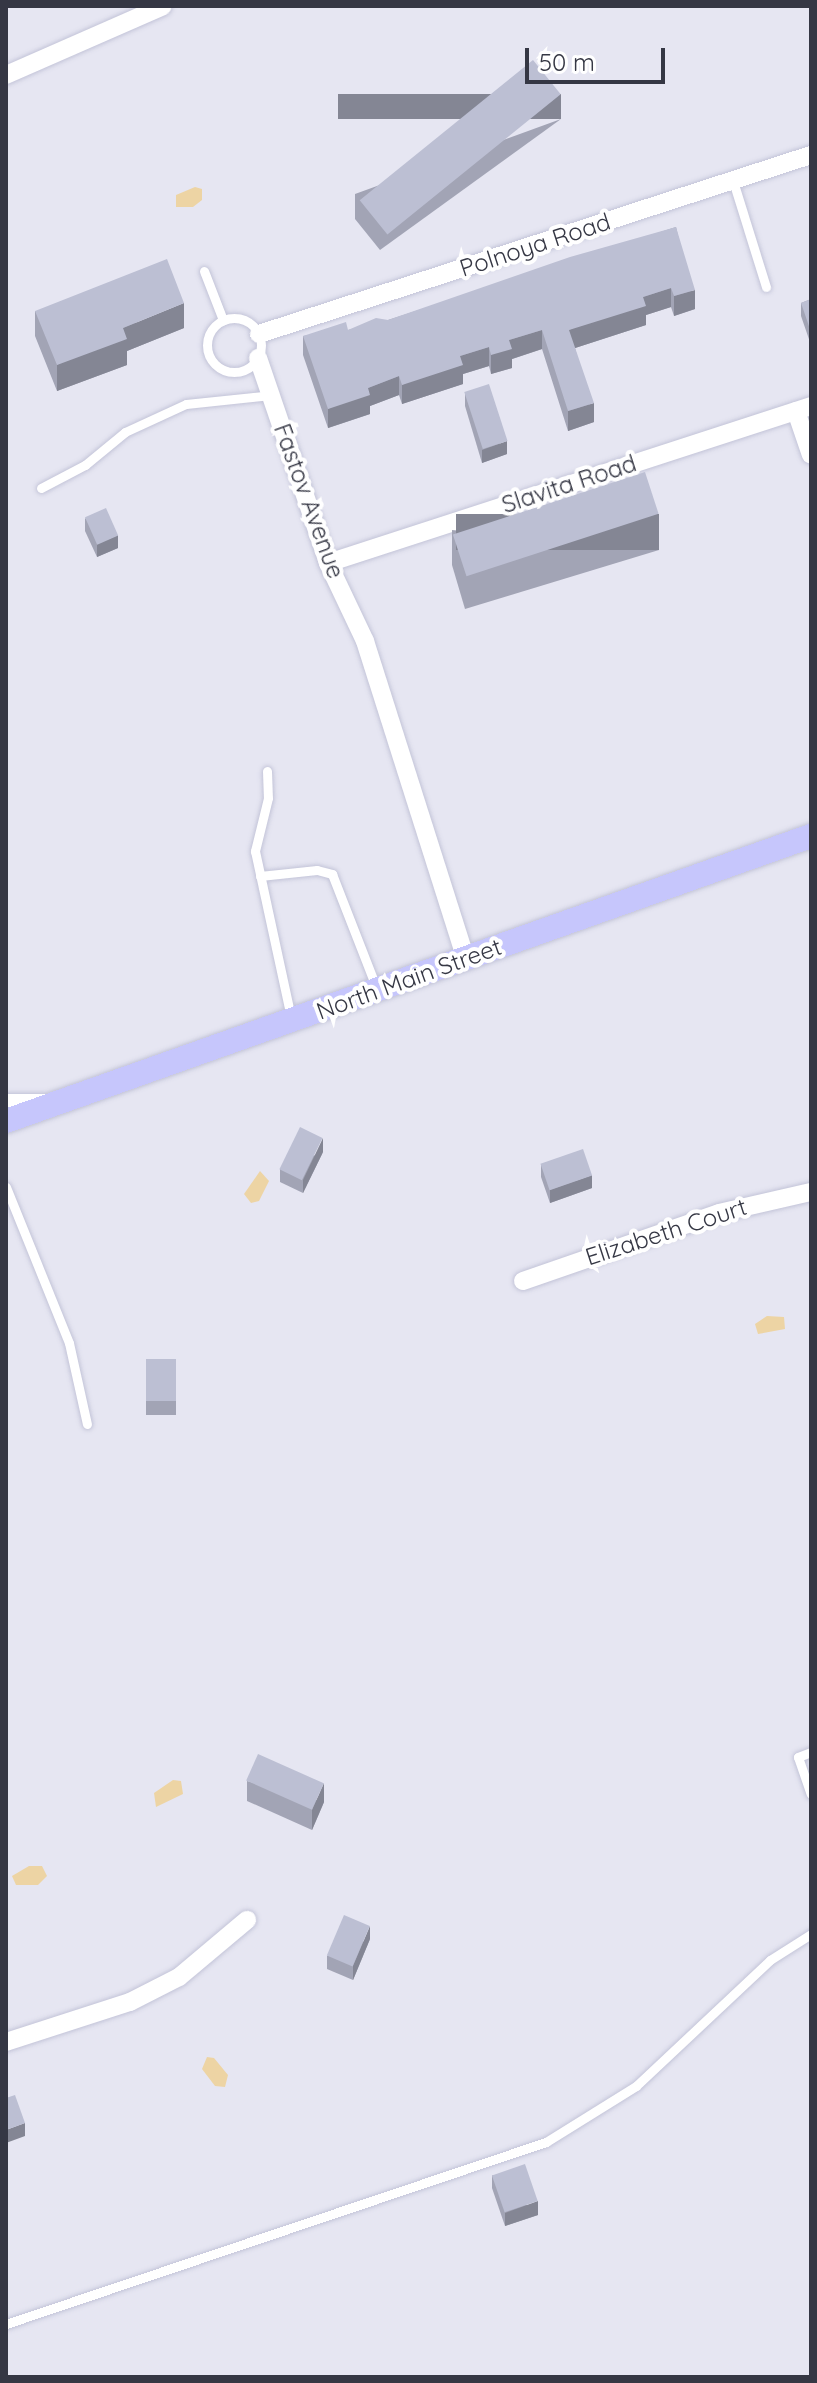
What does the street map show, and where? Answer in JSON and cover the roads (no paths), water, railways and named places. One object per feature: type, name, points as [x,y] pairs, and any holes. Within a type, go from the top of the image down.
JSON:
[{"type":"main road","name":"North Main Street","points":[[6,1121],[811,836]]},
{"type":"street","points":[[6,75],[163,6]]},
{"type":"street","name":"Polnoya Road","points":[[259,334],[811,155]]},
{"type":"street","name":"Fastov Avenue","points":[[258,358],[328,563],[365,641],[466,959]]},
{"type":"street","points":[[804,408],[811,455]]},
{"type":"street","name":"Slavita Road","points":[[328,563],[804,408]]},
{"type":"street","points":[[6,1103],[57,1104]]},
{"type":"street","name":"Elizabeth Court","points":[[523,1281],[719,1213],[811,1192]]},
{"type":"street","points":[[6,2042],[130,2002],[179,1977],[247,1920]]},
{"type":"lane","points":[[733,181],[766,287]]},
{"type":"lane","points":[[204,271],[223,320]]},
{"type":"lane","points":[[223,320],[248,322],[259,334],[258,358],[243,371],[216,367],[206,341],[223,320]]},
{"type":"lane","points":[[41,488],[85,465],[125,432],[186,404],[271,395]]},
{"type":"lane","points":[[267,771],[268,798],[255,851],[292,1021]]},
{"type":"lane","points":[[260,876],[317,870],[332,874],[378,990]]},
{"type":"lane","points":[[6,1187],[69,1343],[87,1424]]},
{"type":"lane","points":[[811,1752],[798,1757],[811,1794]]},
{"type":"lane","points":[[6,2324],[546,2142],[636,2086],[770,1960],[811,1934]]}]
